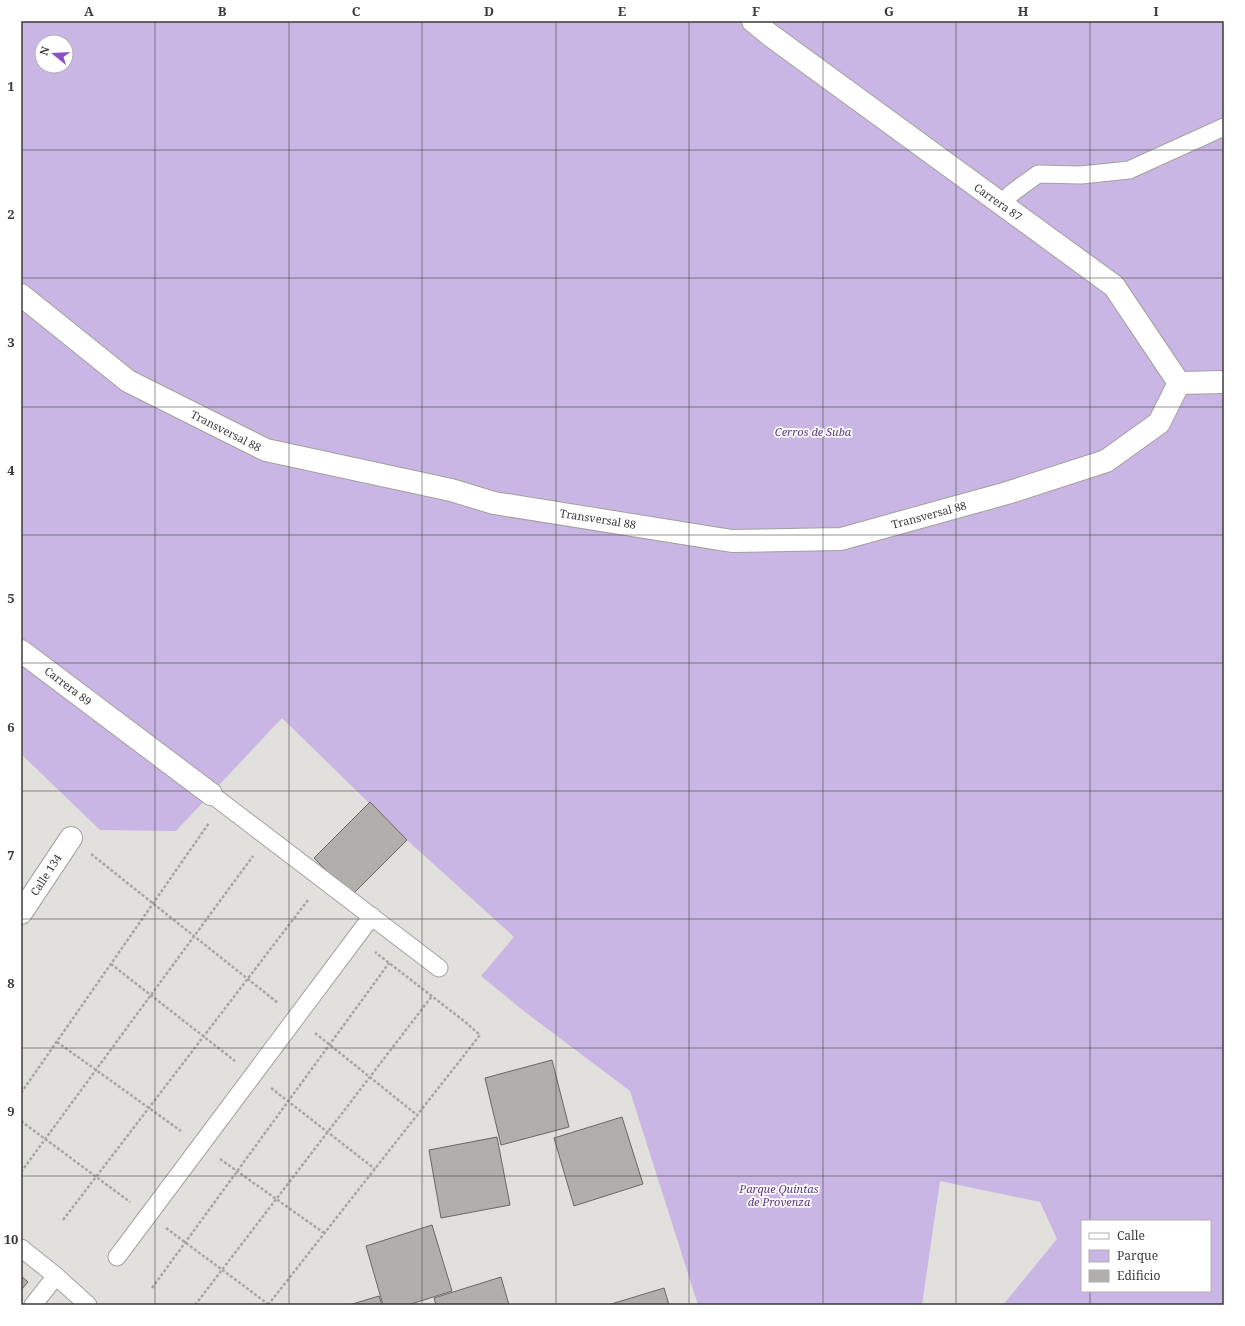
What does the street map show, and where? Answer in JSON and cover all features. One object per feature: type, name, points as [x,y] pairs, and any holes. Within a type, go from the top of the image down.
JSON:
[{"type":"street","name":"Carrera 87","points":[[753,21],[1114,286],[1179,383]]},
{"type":"street","name":"Transversal 88","points":[[21,295],[128,381],[266,450],[451,490],[494,503],[732,540],[841,539],[1008,494],[1106,461],[1159,423],[1179,383]]},
{"type":"street","points":[[1179,383],[1224,382]]},
{"type":"street","name":"Carrera 89","points":[[21,651],[217,798]]},
{"type":"street","name":"Calle 134","points":[[21,913],[71,838]]},
{"type":"lane","points":[[1001,204],[1012,192],[1038,174],[1081,175],[1129,170],[1224,127]]},
{"type":"lane","points":[[217,798],[439,968]]},
{"type":"lane","points":[[117,1257],[372,916]]},
{"type":"lane","points":[[21,1248],[56,1276],[88,1305]]},
{"type":"lane","points":[[33,1305],[56,1276]]},
{"type":"path","points":[[21,1093],[154,904],[217,798]]},
{"type":"path","points":[[71,838],[417,1115]]},
{"type":"path","points":[[21,1172],[254,855]]},
{"type":"path","points":[[63,1220],[308,900]]},
{"type":"path","points":[[152,1288],[389,963]]},
{"type":"path","points":[[195,1305],[432,996]]},
{"type":"path","points":[[268,1305],[480,1035]]},
{"type":"green space","name":"Cerros de Suba","points":[[21,21],[1224,21],[1224,1305],[1003,1305],[1057,1239],[1040,1202],[940,1181],[922,1305],[698,1305],[630,1091],[525,1012],[481,976],[514,937],[407,840],[282,718],[176,831],[100,830],[21,754]]},
{"type":"building","points":[[370,802],[407,840],[351,896],[314,858]]},
{"type":"building","points":[[552,1060],[569,1127],[501,1145],[485,1078]]},
{"type":"building","points":[[622,1117],[643,1184],[574,1206],[554,1138]]},
{"type":"building","points":[[497,1137],[510,1205],[441,1218],[429,1150]]},
{"type":"building","points":[[432,1225],[452,1291],[408,1305],[383,1305],[366,1246]]},
{"type":"building","points":[[21,1276],[28,1282],[21,1290]]},
{"type":"building","points":[[501,1277],[509,1305],[436,1305],[434,1298]]},
{"type":"building","points":[[664,1288],[669,1305],[608,1305]]},
{"type":"building","points":[[379,1296],[382,1305],[349,1305]]},
{"type":"park label","name":"Parque Quintas de Provenza","points":[[779,1195]]}]
